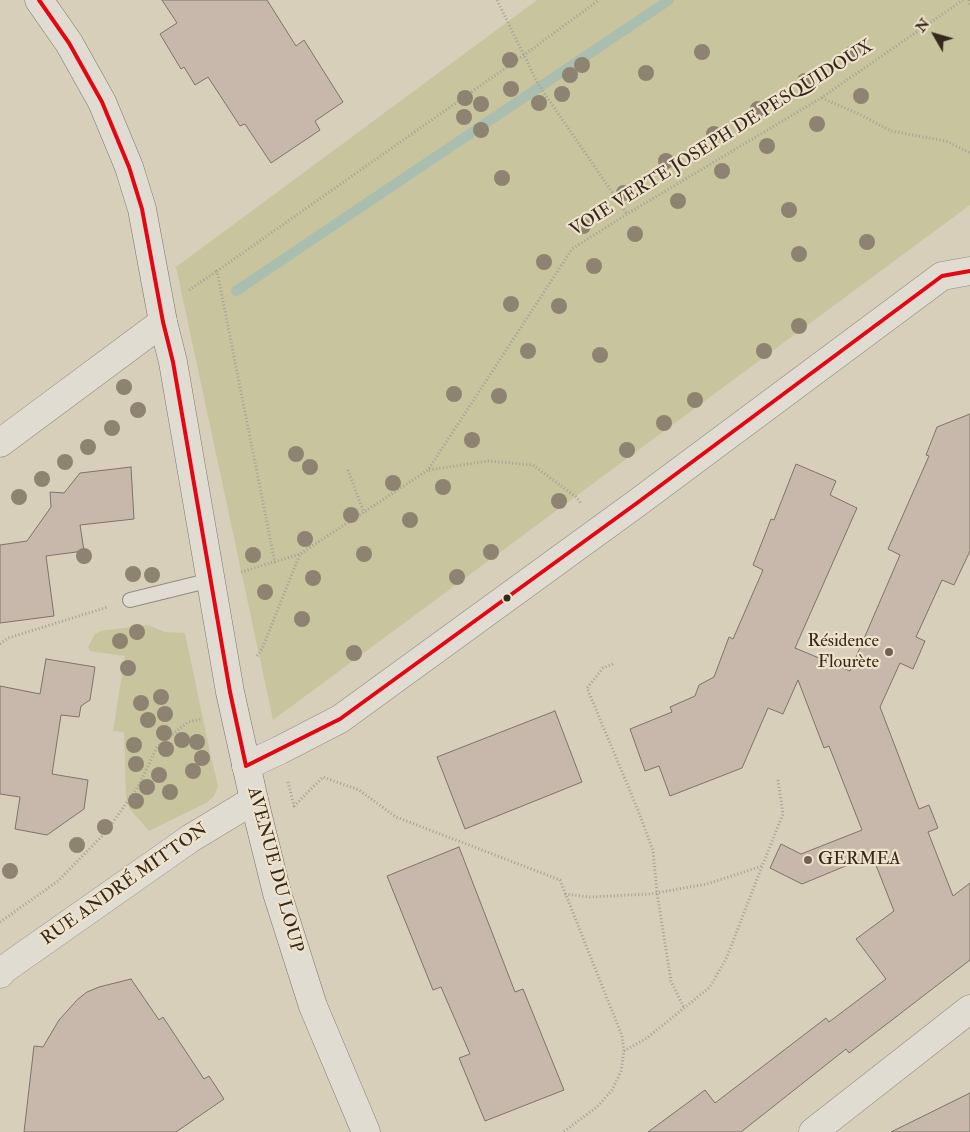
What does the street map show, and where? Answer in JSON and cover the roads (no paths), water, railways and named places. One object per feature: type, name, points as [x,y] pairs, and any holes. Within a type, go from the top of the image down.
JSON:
[{"type":"street","name":"AVENUE DU LOUP","points":[[39,0],[69,43],[102,102],[129,167],[142,209],[174,371],[230,692],[254,800],[277,893],[313,1006],[366,1132]]},
{"type":"street","points":[[246,766],[340,719],[942,276],[970,270]]},
{"type":"street","points":[[0,443],[163,322]]},
{"type":"street","name":"RUE ANDRÉ MITTON","points":[[0,974],[3,970],[191,838],[254,800]]},
{"type":"street","points":[[812,1132],[970,1009]]},
{"type":"lane","points":[[130,600],[211,580]]},
{"type":"waterway","points":[[236,291],[669,0]]},
{"type":"place","name":"Résidence Flourète","points":[[889,652]]},
{"type":"place","name":"GERMEA","points":[[808,860]]}]
